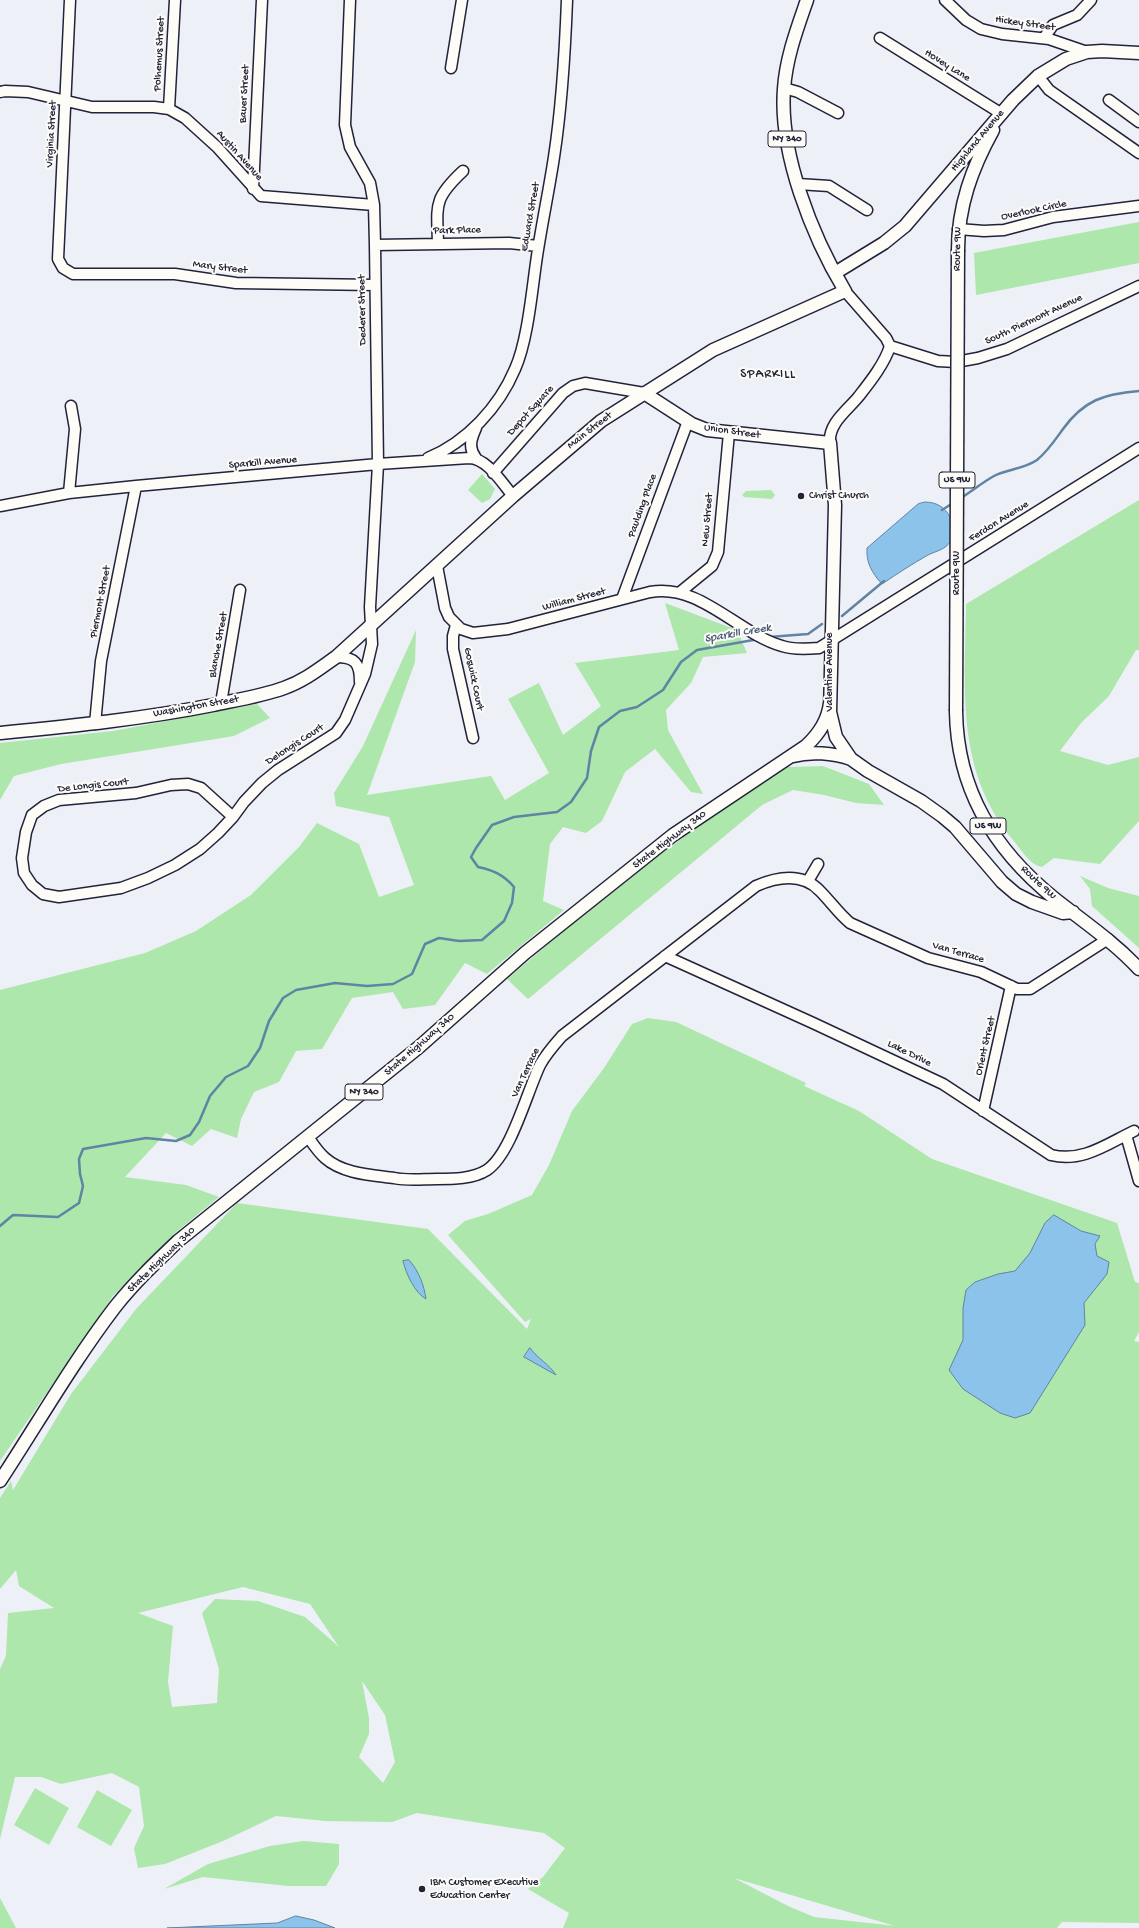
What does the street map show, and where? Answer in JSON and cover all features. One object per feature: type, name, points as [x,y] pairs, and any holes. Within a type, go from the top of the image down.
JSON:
[{"type":"main road","name":"NY 340","points":[[807,0],[791,49],[784,88],[786,133],[798,184],[814,232],[845,291]]},
{"type":"main road","name":"Highland Avenue","points":[[835,273],[884,243],[905,226],[1019,93],[1038,76],[1062,61],[1087,52],[1102,51],[1139,53]]},
{"type":"main road","name":"Route 9W","points":[[1002,114],[984,146],[970,178],[962,204],[958,228],[956,711],[962,767],[970,792],[980,813],[1019,866],[1037,884],[1108,939],[1139,969]]},
{"type":"main road","name":"Main Street","points":[[371,625],[513,496],[597,423],[713,350],[845,291]]},
{"type":"main road","name":"Union Street","points":[[644,393],[688,421],[707,430],[830,442]]},
{"type":"main road","name":"Valentine Avenue","points":[[830,442],[835,500],[831,619],[830,717],[834,732],[841,746],[851,759],[868,771],[921,801],[942,816],[955,827],[1002,882],[1016,894],[1063,914],[1073,912]]},
{"type":"main road","name":"Washington Street","points":[[0,733],[95,724],[221,703],[284,688],[310,676],[336,657],[371,625]]},
{"type":"main road","name":"State Highway 340","points":[[0,1481],[90,1342],[116,1306],[144,1274],[178,1241],[419,1047],[524,953],[673,835],[806,746],[819,732],[825,722],[830,703]]},
{"type":"main road","points":[[786,760],[798,755],[812,754],[833,755],[851,759]]},
{"type":"street","name":"Virginia Street","points":[[64,268],[58,259],[70,0]]},
{"type":"street","name":"Polhemus Street","points":[[169,109],[175,0]]},
{"type":"street","name":"Bauer Street","points":[[253,189],[262,0]]},
{"type":"street","name":"Dederer Street","points":[[350,0],[345,125],[350,147],[370,183],[374,205],[378,464],[370,607],[371,625]]},
{"type":"street","points":[[451,68],[462,0]]},
{"type":"street","name":"Edward Street","points":[[478,424],[499,397],[515,369],[526,325],[554,157],[564,70],[567,0]]},
{"type":"street","name":"Hickey Street","points":[[945,0],[966,20],[982,29],[1002,34],[1044,38],[1069,44],[1087,52]]},
{"type":"street","points":[[1044,38],[1053,25],[1077,15],[1091,0]]},
{"type":"street","name":"Hovey Lane","points":[[880,38],[1002,114]]},
{"type":"street","points":[[1038,76],[1049,90],[1139,153]]},
{"type":"street","points":[[784,88],[798,92],[838,113]]},
{"type":"street","name":"Austin Avenue","points":[[0,92],[28,92],[92,107],[154,107],[169,109],[185,118],[217,147],[253,189],[261,196],[374,205]]},
{"type":"street","points":[[1109,100],[1139,122]]},
{"type":"street","points":[[438,243],[437,208],[440,196],[449,184],[463,171]]},
{"type":"street","points":[[798,184],[829,186],[867,210]]},
{"type":"street","name":"Overlook Circle","points":[[958,228],[979,231],[1004,230],[1053,217],[1139,206]]},
{"type":"street","name":"Park Place","points":[[375,245],[509,243],[538,246]]},
{"type":"street","name":"Mary Street","points":[[64,268],[72,274],[175,274],[236,283],[375,285]]},
{"type":"street","name":"South Piermont Avenue","points":[[890,346],[924,358],[944,362],[961,361],[986,356],[1007,349],[1139,286]]},
{"type":"street","points":[[845,291],[886,338],[890,346]]},
{"type":"street","name":"Valentine Avenue","points":[[830,442],[830,434],[835,424],[864,390],[887,354],[890,346]]},
{"type":"street","name":"Depot Square","points":[[493,473],[566,390],[573,386],[585,383],[644,393]]},
{"type":"street","points":[[68,493],[75,428],[71,406]]},
{"type":"street","name":"Paulding Place","points":[[622,599],[688,421]]},
{"type":"street","points":[[478,424],[470,443],[473,454],[493,473],[513,496]]},
{"type":"street","points":[[418,461],[448,448],[478,424]]},
{"type":"street","name":"New Street","points":[[679,593],[712,566],[718,552],[729,433]]},
{"type":"street","name":"Ferdon Avenue","points":[[831,641],[1139,448]]},
{"type":"street","name":"Sparkill Avenue","points":[[0,506],[68,493],[136,486],[378,464],[476,458]]},
{"type":"street","name":"Piermont Street","points":[[95,724],[101,661],[136,486]]},
{"type":"street","points":[[437,566],[445,608],[449,617],[456,625]]},
{"type":"street","name":"Blanche Street","points":[[221,703],[240,590]]},
{"type":"street","name":"William Street","points":[[456,625],[470,633],[493,632],[659,590],[679,593],[698,601],[767,640],[782,646],[804,649],[822,647],[831,641]]},
{"type":"street","name":"Delongis Court","points":[[233,817],[262,783],[278,770],[336,733],[345,720],[370,658],[372,644],[371,625]]},
{"type":"street","name":"Goswick Court","points":[[456,625],[453,636],[454,649],[473,738]]},
{"type":"street","name":"Delongis Court","points":[[336,657],[348,657],[356,662],[360,671],[360,686]]},
{"type":"street","name":"De Longis Court","points":[[188,784],[201,788],[233,817],[200,849],[175,865],[148,878],[121,888],[59,897],[43,894],[32,885],[24,872],[22,858],[26,832],[32,815],[44,806],[59,800],[136,793],[171,785],[188,784]]},
{"type":"street","points":[[808,881],[818,864]]},
{"type":"street","name":"Van Terrace","points":[[308,1137],[325,1158],[338,1167],[356,1172],[401,1179],[452,1179],[473,1176],[487,1170],[498,1159],[507,1145],[541,1065],[551,1048],[562,1036],[756,886],[772,879],[791,877],[808,881],[820,890],[839,914],[850,923],[928,958],[981,972],[1017,989],[1030,989],[1108,939]]},
{"type":"street","name":"Lake Drive","points":[[665,956],[901,1063],[943,1084],[1044,1151],[1059,1157],[1073,1158],[1087,1154],[1130,1133],[1139,1181]]},
{"type":"street","name":"Orient Street","points":[[983,1111],[1011,986]]},
{"type":"green space","points":[[1139,222],[1139,263],[976,295],[974,253]]},
{"type":"green space","points":[[482,474],[495,489],[490,499],[482,503],[468,490]]},
{"type":"green space","points":[[771,490],[775,495],[772,499],[744,497],[742,495],[746,491]]},
{"type":"green space","points":[[1139,500],[1139,650],[1136,650],[1109,696],[1081,723],[1060,751],[1108,765],[1139,757],[1139,821],[1100,864],[1054,858],[1042,867],[1038,866],[1026,857],[995,814],[981,787],[973,758],[965,698],[966,604]]},
{"type":"green space","points":[[665,603],[737,630],[747,653],[703,657],[691,683],[666,710],[668,730],[703,794],[691,792],[655,749],[625,772],[602,821],[586,833],[563,827],[550,844],[543,901],[564,910],[487,974],[465,963],[435,1005],[403,1009],[393,992],[352,998],[322,1049],[296,1051],[279,1082],[254,1092],[241,1119],[237,1138],[211,1129],[192,1146],[166,1133],[125,1177],[186,1185],[219,1197],[175,1233],[113,1296],[0,1461],[0,990],[145,953],[196,931],[251,895],[299,847],[317,823],[359,844],[379,897],[414,885],[389,817],[336,806],[334,793],[363,746],[416,630],[415,662],[367,795],[491,776],[505,800],[549,773],[508,699],[539,683],[563,735],[601,706],[575,663],[679,650]]},
{"type":"green space","points":[[257,704],[270,718],[234,736],[61,764],[14,776],[0,800],[0,743],[113,731]]},
{"type":"green space","points":[[823,766],[869,784],[884,805],[856,803],[824,795],[793,790],[762,805],[528,999],[507,979],[619,884],[724,808],[788,767]]},
{"type":"green space","points":[[1080,876],[1108,888],[1139,896],[1139,948],[1092,906],[1090,889]]},
{"type":"green space","points":[[648,1018],[676,1022],[806,1083],[804,1086],[859,1111],[932,1159],[1117,1223],[1135,1282],[1139,1283],[1139,1332],[1134,1341],[1139,1342],[1139,1923],[1062,1922],[1057,1928],[563,1928],[569,1913],[528,1889],[543,1877],[565,1848],[544,1833],[417,1813],[392,1822],[325,1821],[276,1816],[223,1841],[165,1864],[138,1868],[134,1848],[144,1826],[139,1787],[112,1773],[61,1784],[41,1777],[15,1777],[0,1839],[0,1669],[6,1656],[8,1613],[54,1608],[19,1586],[16,1570],[0,1589],[0,1498],[11,1481],[13,1490],[71,1394],[136,1309],[237,1203],[428,1229],[527,1329],[531,1319],[525,1322],[448,1235],[465,1221],[488,1214],[532,1195],[549,1165],[572,1111],[604,1068],[632,1024]],"holes":[[[243,1587],[310,1604],[339,1647],[305,1617],[258,1601],[215,1599],[202,1613],[219,1669],[217,1703],[172,1707],[168,1682],[173,1626],[138,1613]],[[362,1681],[385,1715],[395,1762],[383,1783],[359,1757],[369,1734],[369,1718]],[[734,1878],[894,1926],[814,1917],[788,1906]]]},
{"type":"green space","points":[[35,1788],[69,1808],[49,1845],[14,1825]]},
{"type":"green space","points":[[97,1790],[132,1810],[111,1846],[77,1827]]},
{"type":"green space","points":[[303,1841],[339,1844],[339,1864],[326,1886],[288,1886],[203,1877],[164,1889],[208,1864],[270,1846]]},
{"type":"green space","points":[[0,1898],[16,1928],[0,1928]]},
{"type":"water","points":[[925,502],[940,506],[948,513],[953,529],[951,541],[943,548],[922,558],[882,584],[870,568],[867,548],[918,504]]},
{"type":"water","points":[[1054,1215],[1081,1231],[1100,1236],[1095,1244],[1097,1256],[1109,1262],[1107,1274],[1084,1303],[1085,1325],[1030,1413],[1015,1418],[1000,1413],[963,1389],[949,1370],[963,1340],[963,1308],[966,1290],[975,1282],[998,1274],[1015,1271],[1030,1253],[1045,1223]]},
{"type":"water","points":[[409,1260],[416,1269],[420,1278],[426,1299],[415,1288],[406,1272],[403,1261]]},
{"type":"water","points":[[530,1348],[550,1368],[556,1375],[524,1357]]},
{"type":"water","points":[[296,1916],[314,1920],[335,1928],[167,1928],[277,1923]]},
{"type":"waterway","name":"Sparkill Creek","points":[[961,498],[994,476],[1037,460],[1048,449],[1071,419],[1087,405],[1096,400],[1115,394],[1139,391]]},
{"type":"waterway","name":"Sparkill Creek","points":[[942,510],[953,503]]},
{"type":"waterway","name":"Sparkill Creek","points":[[842,616],[884,581]]},
{"type":"waterway","name":"Sparkill Creek","points":[[769,637],[808,634],[822,624]]},
{"type":"waterway","name":"Sparkill Creek","points":[[0,1226],[13,1215],[58,1217],[79,1203],[83,1186],[80,1174],[79,1159],[83,1149],[146,1138],[176,1141],[190,1135],[199,1122],[210,1096],[226,1077],[248,1066],[260,1048],[269,1021],[283,998],[296,990],[335,983],[367,986],[393,984],[412,974],[425,944],[439,938],[459,941],[482,940],[504,921],[512,903],[514,887],[498,874],[478,867],[471,857],[492,825],[514,817],[557,812],[571,802],[587,778],[591,751],[599,727],[620,711],[637,707],[663,690],[681,662],[697,650],[759,639]]},
{"type":"place","name":"Christ Church","points":[[801,496]]},
{"type":"place","name":"IBM Customer Executive Education Center","points":[[422,1889]]},
{"type":"district","name":"SPARKILL","points":[[768,375]]}]
